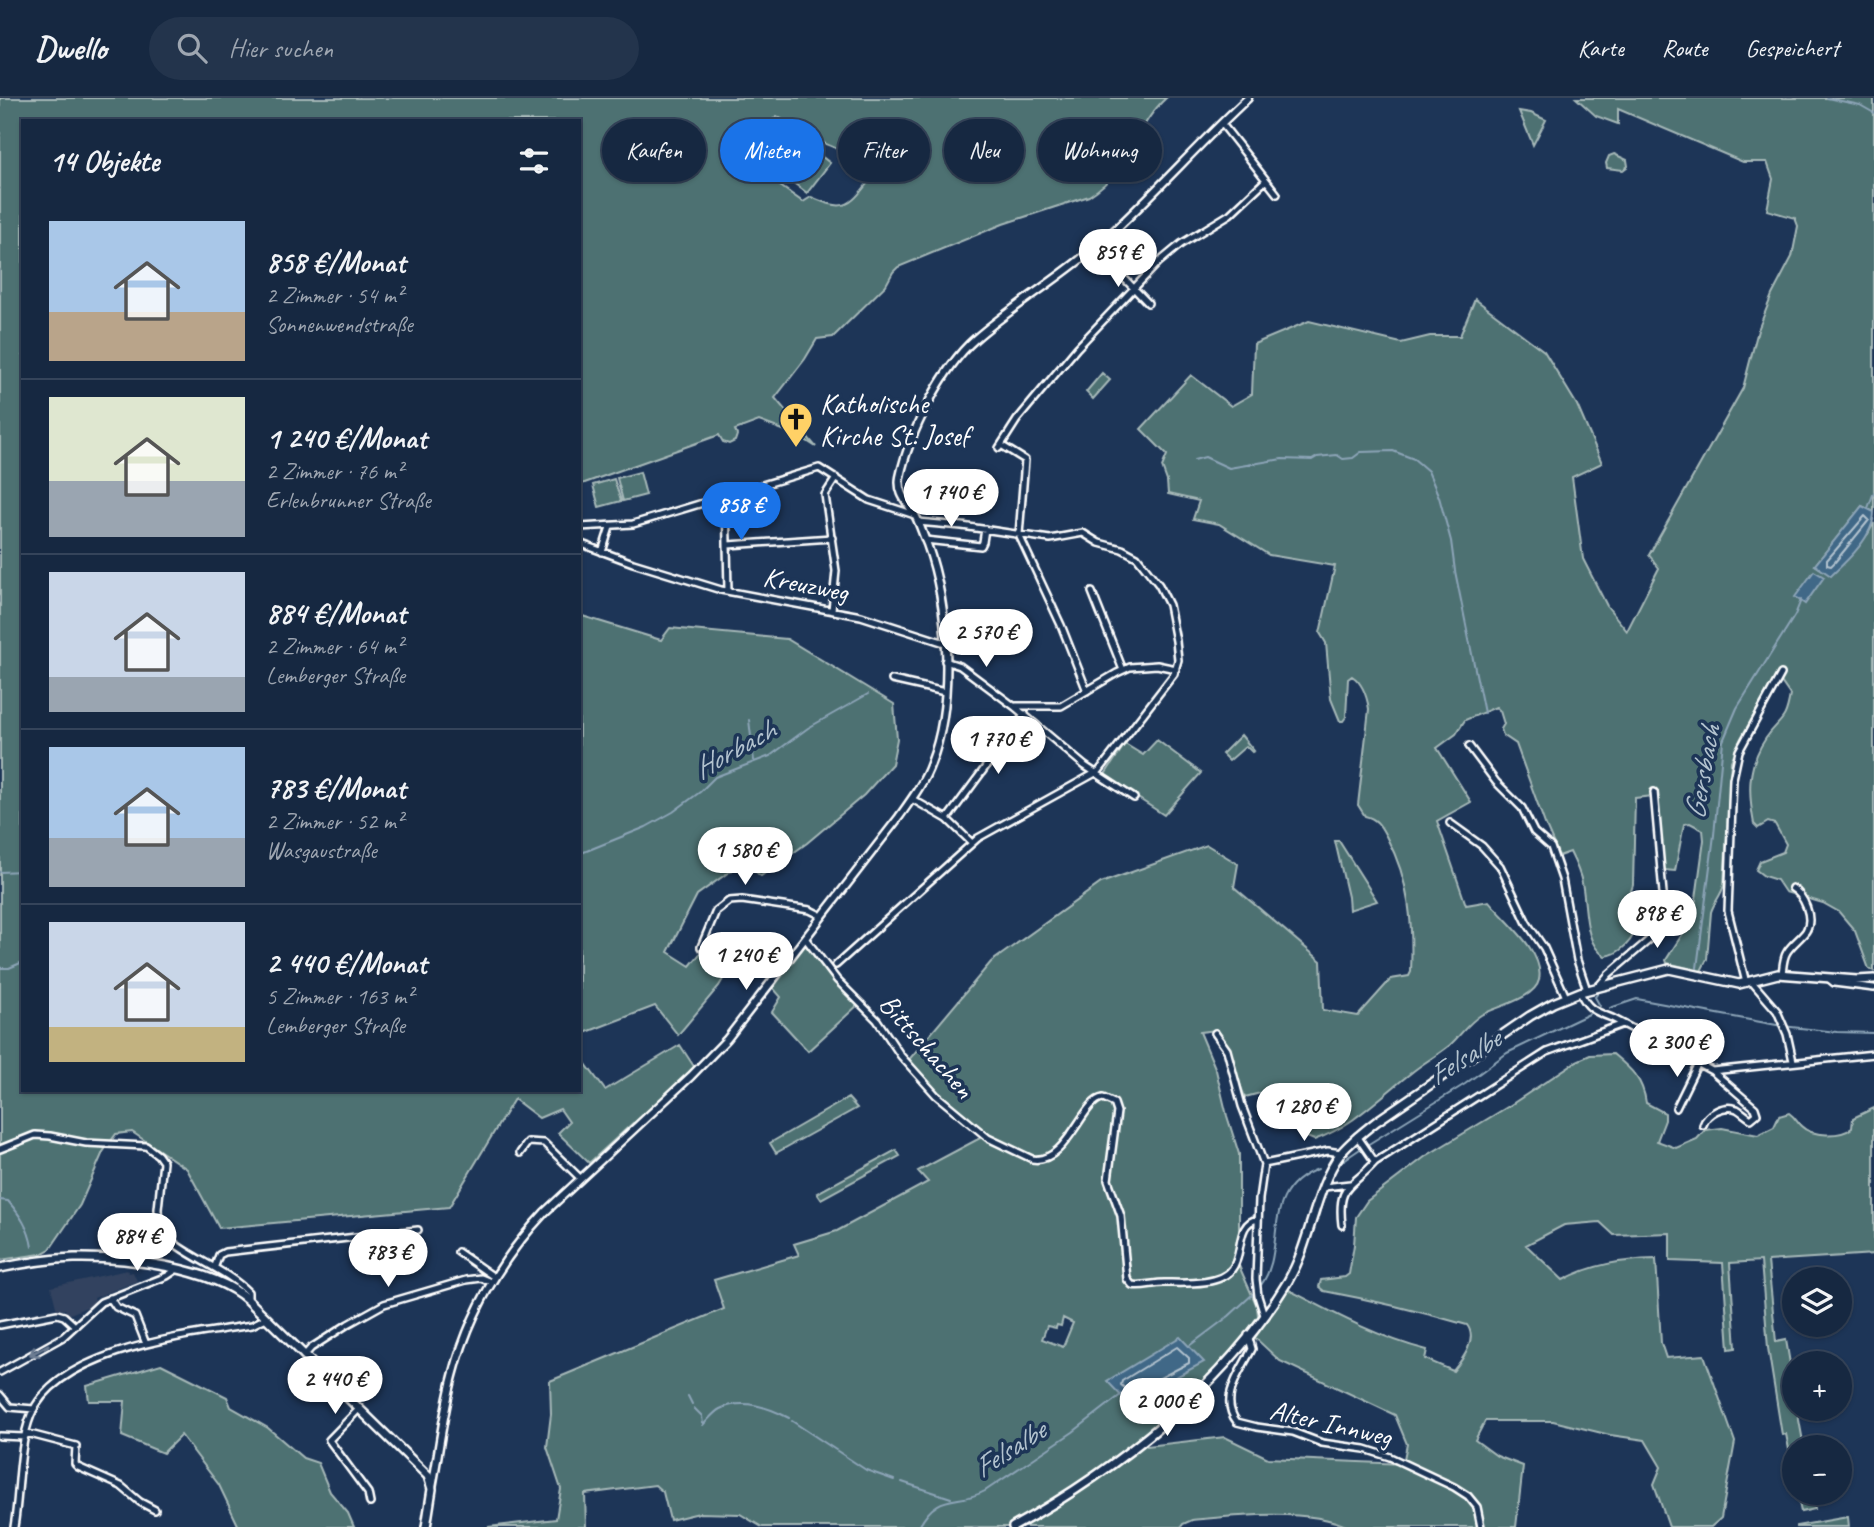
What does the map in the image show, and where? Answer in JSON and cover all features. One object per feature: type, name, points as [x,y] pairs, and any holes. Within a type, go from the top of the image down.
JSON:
[{"type":"main road","points":[[1013,1527],[1062,1500],[1181,1409],[1248,1335],[1296,1266],[1329,1172],[1341,1153],[1357,1136],[1515,1026],[1566,997],[1674,969],[1723,982],[1749,983],[1782,974],[1874,979]]},
{"type":"main road","points":[[0,1268],[76,1258],[125,1262],[176,1270],[216,1280],[231,1287],[248,1300],[428,1476],[432,1489],[426,1527]]},
{"type":"street","points":[[432,1489],[458,1358],[492,1279],[522,1237],[580,1178],[720,1047],[912,799],[926,774],[942,723],[945,643],[936,574],[917,519],[900,491],[900,475],[913,433],[955,361],[981,335],[1095,248],[1248,98]]},
{"type":"street","points":[[1222,124],[1277,194]]},
{"type":"street","points":[[1087,691],[1061,625],[1019,535],[1025,460],[1000,447],[1030,404],[1071,355],[1134,287],[1174,248],[1230,214],[1266,180]]},
{"type":"street","points":[[1095,248],[1148,303]]},
{"type":"street","points":[[581,527],[610,527],[642,522],[816,468],[824,469],[869,500],[917,519],[1050,539],[1083,533],[1099,543],[1122,549],[1137,557],[1167,597],[1178,653],[1176,669],[1096,774],[972,843],[836,965]]},
{"type":"street","points":[[832,610],[837,578],[825,495],[836,478]]},
{"type":"street","points":[[726,496],[728,591]]},
{"type":"street","points":[[602,552],[610,527]]},
{"type":"street","points":[[925,540],[981,546],[985,529]]},
{"type":"street","points":[[728,545],[831,538]]},
{"type":"street","name":"Kreuzweg","points":[[581,544],[728,591],[874,620],[945,643]]},
{"type":"street","points":[[1092,592],[1123,670]]},
{"type":"street","points":[[945,661],[960,666],[1015,706],[1096,774],[1133,798]]},
{"type":"street","points":[[1015,706],[1061,706],[1123,670],[1151,664],[1176,669]]},
{"type":"street","points":[[1781,674],[1739,751],[1732,779],[1728,911],[1749,983],[1775,1006],[1784,1026],[1793,1061]]},
{"type":"street","points":[[892,680],[945,692]]},
{"type":"street","points":[[947,819],[1025,714]]},
{"type":"street","points":[[1469,746],[1489,774],[1525,811],[1534,832],[1551,847],[1562,879],[1587,1004],[1596,1013],[1608,1016],[1712,1071],[1755,1108],[1757,1114],[1751,1119],[1738,1110],[1727,1108],[1710,1114],[1703,1125]]},
{"type":"street","points":[[1597,988],[1609,974],[1649,940],[1659,928],[1662,918],[1663,893],[1654,792]]},
{"type":"street","points":[[912,799],[947,819],[972,843]]},
{"type":"street","points":[[1450,822],[1482,846],[1500,866],[1527,923],[1544,948],[1566,997]]},
{"type":"street","points":[[1782,974],[1786,954],[1807,930],[1808,925],[1804,899],[1800,892],[1792,888]]},
{"type":"street","points":[[701,947],[716,911],[729,901],[742,900],[810,910],[822,916]]},
{"type":"street","name":"Bittschachen","points":[[805,938],[837,980],[877,1020],[916,1074],[953,1111],[988,1138],[1039,1161],[1052,1154],[1075,1130],[1093,1102],[1103,1098],[1114,1103],[1117,1112],[1108,1180],[1121,1216],[1127,1279],[1132,1285],[1204,1282],[1228,1273],[1234,1267],[1246,1226],[1252,1220],[1258,1219]]},
{"type":"street","points":[[1828,978],[1834,983],[1874,988]]},
{"type":"street","points":[[1342,1225],[1342,1194],[1376,1162],[1546,1052],[1623,1024]]},
{"type":"street","points":[[1215,1033],[1227,1050],[1242,1106],[1264,1164],[1258,1219],[1256,1283],[1264,1315]]},
{"type":"street","points":[[1712,1071],[1874,1054]]},
{"type":"street","points":[[1676,1108],[1698,1063]]},
{"type":"street","points":[[0,1149],[27,1137],[44,1135],[86,1143],[139,1145],[152,1150],[162,1158],[164,1167],[158,1209],[159,1229],[170,1240],[215,1266],[245,1289],[248,1300]]},
{"type":"street","points":[[1357,1136],[1376,1162]]},
{"type":"street","points":[[520,1153],[528,1142],[544,1143],[580,1178]]},
{"type":"street","points":[[1264,1164],[1328,1151],[1341,1153]]},
{"type":"street","points":[[1324,1187],[1350,1184]]},
{"type":"street","points":[[215,1266],[219,1255],[225,1252],[418,1230]]},
{"type":"street","points":[[458,1252],[492,1279]]},
{"type":"street","points":[[0,1372],[58,1339],[93,1307],[176,1270]]},
{"type":"street","points":[[304,1356],[311,1348],[384,1304],[466,1280],[492,1279]]},
{"type":"street","points":[[110,1298],[116,1307],[135,1316],[146,1344]]},
{"type":"street","points":[[0,1325],[57,1314],[64,1316],[75,1326]]},
{"type":"street","points":[[14,1527],[26,1435],[34,1409],[44,1393],[68,1375],[103,1358],[146,1344],[251,1325],[266,1318]]},
{"type":"street","name":"Alter Innweg","points":[[1248,1335],[1252,1349],[1230,1396],[1230,1411],[1237,1422],[1284,1430],[1322,1443],[1365,1449],[1390,1457],[1468,1496],[1477,1507],[1481,1527]]},
{"type":"street","points":[[0,1395],[10,1407],[34,1409]]},
{"type":"street","points":[[359,1409],[329,1440],[368,1493],[370,1503]]},
{"type":"street","points":[[0,1436],[26,1435],[76,1446],[75,1465],[121,1486],[140,1502],[155,1510]]},
{"type":"street","points":[[428,1476],[436,1468]]},
{"type":"shaded area","points":[[127,1270],[129,1273],[133,1272],[137,1281],[94,1298],[96,1303],[68,1315],[65,1309],[57,1311],[51,1287]]},
{"type":"green space","points":[[0,98],[1166,98],[1148,119],[1038,119],[1038,182],[1107,182],[1104,185],[1089,196],[1003,224],[898,267],[886,285],[833,337],[817,339],[775,398],[816,447],[799,436],[759,421],[735,430],[735,441],[729,444],[723,442],[719,435],[581,484],[581,119],[21,119],[21,1092],[581,1092],[581,1052],[583,1060],[605,1090],[680,1045],[695,1068],[635,1125],[633,1123],[589,1163],[558,1133],[569,1122],[560,1109],[539,1118],[514,1099],[449,1207],[219,1228],[187,1169],[132,1132],[116,1134],[103,1152],[80,1205],[50,1249],[41,1254],[0,1260]],"holes":[[[777,116],[782,119],[824,119],[824,143],[838,150],[838,119],[930,119],[930,182],[868,182],[845,205],[831,204],[811,197],[803,202],[775,182],[720,182],[720,119],[774,119]]]},
{"type":"green space","points":[[1576,98],[1874,98],[1874,512],[1862,506],[1815,565],[1831,575],[1868,534],[1874,523],[1874,971],[1869,969],[1855,931],[1839,912],[1823,903],[1785,892],[1777,880],[1756,870],[1760,861],[1783,852],[1786,844],[1775,824],[1768,822],[1758,828],[1754,824],[1750,790],[1752,769],[1760,748],[1786,711],[1790,695],[1781,682],[1773,681],[1731,761],[1724,885],[1711,912],[1707,959],[1701,971],[1667,963],[1666,960],[1690,922],[1695,906],[1703,830],[1690,823],[1684,824],[1675,871],[1664,870],[1656,801],[1653,796],[1635,798],[1633,885],[1627,903],[1634,919],[1635,930],[1626,945],[1616,953],[1605,956],[1593,943],[1589,933],[1577,867],[1570,852],[1559,856],[1516,744],[1503,735],[1501,729],[1504,724],[1500,711],[1496,707],[1465,720],[1456,734],[1437,748],[1471,802],[1437,821],[1466,905],[1489,901],[1513,927],[1536,959],[1539,980],[1536,987],[1514,1002],[1476,1018],[1450,1045],[1365,1111],[1314,1140],[1302,1135],[1276,1089],[1245,1097],[1230,1053],[1221,1037],[1216,1030],[1200,1032],[1216,1070],[1239,1154],[1239,1266],[1257,1306],[1258,1316],[1204,1381],[1141,1437],[1147,1446],[1225,1437],[1268,1458],[1403,1464],[1407,1444],[1395,1415],[1280,1361],[1252,1335],[1287,1289],[1373,1331],[1427,1350],[1425,1359],[1453,1371],[1470,1343],[1471,1336],[1467,1325],[1324,1291],[1319,1287],[1321,1280],[1349,1274],[1356,1217],[1367,1201],[1426,1156],[1577,1061],[1590,1055],[1613,1054],[1635,1075],[1642,1087],[1646,1103],[1665,1113],[1657,1141],[1676,1148],[1697,1139],[1705,1130],[1722,1128],[1758,1135],[1774,1127],[1779,1116],[1789,1113],[1806,1130],[1826,1134],[1841,1133],[1852,1128],[1853,1118],[1874,1108],[1874,1254],[1768,1261],[1776,1342],[1786,1340],[1788,1351],[1782,1351],[1782,1421],[1799,1421],[1802,1435],[1782,1435],[1768,1348],[1761,1261],[1730,1263],[1736,1348],[1729,1349],[1723,1263],[1670,1261],[1670,1233],[1614,1235],[1600,1222],[1564,1225],[1526,1245],[1563,1280],[1608,1264],[1656,1259],[1661,1343],[1666,1358],[1704,1355],[1735,1442],[1721,1518],[1711,1527],[1669,1527],[1654,1484],[1661,1467],[1645,1440],[1610,1435],[1553,1421],[1485,1421],[1475,1440],[1497,1456],[1523,1466],[1516,1527],[1348,1527],[1313,1517],[1272,1515],[1192,1520],[1181,1527],[762,1527],[740,1514],[699,1513],[670,1520],[663,1492],[655,1485],[585,1494],[586,1527],[488,1527],[556,1519],[561,1489],[547,1447],[551,1414],[550,1381],[724,1309],[714,1280],[799,1255],[794,1244],[837,1231],[928,1182],[918,1171],[984,1136],[953,1111],[907,1062],[991,962],[1101,883],[1207,845],[1238,864],[1234,887],[1321,961],[1323,1010],[1358,1016],[1391,979],[1409,976],[1410,920],[1401,870],[1381,827],[1376,821],[1365,816],[1358,805],[1369,709],[1367,700],[1362,686],[1352,676],[1348,679],[1346,717],[1343,721],[1340,721],[1331,699],[1326,643],[1320,633],[1335,566],[1269,555],[1219,524],[1193,519],[1199,501],[1168,494],[1162,467],[1167,455],[1141,429],[1191,375],[1231,406],[1252,394],[1254,344],[1309,321],[1401,343],[1430,336],[1460,336],[1475,299],[1544,351],[1577,405],[1602,463],[1572,477],[1583,559],[1607,606],[1627,631],[1659,568],[1649,555],[1743,388],[1758,330],[1792,257],[1798,226],[1795,218],[1767,210],[1773,179],[1767,162],[1743,162],[1618,109],[1618,124],[1596,116]],"holes":[[[1063,1318],[1073,1323],[1063,1347],[1042,1339],[1047,1326],[1061,1326]]]},
{"type":"green space","points":[[1519,111],[1546,120],[1533,145]]},
{"type":"green space","points":[[1614,154],[1627,160],[1628,166],[1623,170],[1607,168],[1609,156]]},
{"type":"green space","points":[[824,158],[830,163],[824,171]]},
{"type":"green space","points":[[792,182],[815,182],[807,193]]},
{"type":"green space","points":[[1102,373],[1110,380],[1093,399],[1086,392]]},
{"type":"green space","points":[[640,472],[646,495],[623,501],[617,478]]},
{"type":"green space","points":[[614,479],[621,501],[599,507],[593,485]]},
{"type":"green space","points":[[581,616],[661,640],[670,628],[787,639],[894,704],[897,739],[892,764],[864,795],[807,843],[761,876],[743,862],[697,895],[668,952],[690,966],[703,950],[730,967],[719,986],[678,1035],[655,1006],[581,1034]]},
{"type":"green space","points":[[1241,735],[1254,751],[1246,746],[1229,761],[1222,754]]},
{"type":"green space","points":[[1157,740],[1201,773],[1164,815],[1104,776],[1125,744],[1143,755]]},
{"type":"green space","points":[[1335,841],[1339,841],[1377,901],[1349,910]]},
{"type":"green space","points":[[806,944],[859,1004],[808,1051],[772,1012],[781,997],[773,988]]},
{"type":"green space","points":[[848,1098],[857,1108],[776,1153],[770,1143]]},
{"type":"green space","points":[[896,1150],[900,1156],[821,1199],[817,1193]]},
{"type":"green space","points":[[161,1364],[227,1397],[231,1407],[268,1428],[303,1458],[318,1463],[330,1492],[348,1513],[354,1527],[239,1527],[219,1485],[181,1435],[163,1453],[122,1436],[125,1401],[89,1401],[87,1386]]},
{"type":"green space","points":[[1800,1505],[1814,1505],[1815,1509],[1801,1512]]},
{"type":"green space","points":[[1848,1517],[1849,1527],[1796,1527],[1796,1526]]},
{"type":"water","points":[[1862,506],[1874,512],[1870,530],[1859,547],[1831,576],[1815,565]]},
{"type":"water","points":[[1814,571],[1824,577],[1805,604],[1795,597]]},
{"type":"water","points":[[1180,1337],[1204,1362],[1128,1403],[1107,1381]]},
{"type":"waterway","points":[[1827,98],[1860,105],[1874,113]]},
{"type":"waterway","points":[[1194,460],[1205,457],[1229,468],[1282,459],[1312,460],[1337,455],[1343,459],[1353,458],[1361,452],[1393,451],[1414,459],[1428,471],[1439,497],[1451,541],[1484,713]]},
{"type":"waterway","name":"Gersbach","points":[[1868,508],[1874,492]]},
{"type":"waterway","name":"Gersbach","points":[[1697,968],[1723,741],[1737,708],[1795,615],[1801,600]]},
{"type":"waterway","name":"Horbach","points":[[581,853],[646,827],[673,812],[715,777],[770,756],[808,728],[868,694]]},
{"type":"waterway","points":[[749,720],[754,761]]},
{"type":"waterway","points":[[0,872],[21,871]]},
{"type":"waterway","name":"Horbach","points":[[0,968],[9,968],[21,963]]},
{"type":"waterway","points":[[1599,992],[1595,997],[1600,1006]]},
{"type":"waterway","name":"Felsalbe","points":[[1610,1008],[1637,999],[1782,1026],[1874,1033]]},
{"type":"waterway","name":"Felsalbe","points":[[1367,1145],[1465,1084],[1507,1053],[1589,1014]]},
{"type":"waterway","name":"Felsalbe","points":[[1341,1162],[1363,1147]]},
{"type":"waterway","name":"Felsalbe","points":[[1261,1285],[1269,1271],[1277,1222],[1288,1191],[1299,1179],[1318,1169]]},
{"type":"waterway","points":[[0,1200],[8,1201],[20,1217],[32,1247]]},
{"type":"waterway","name":"Felsalbe","points":[[1189,1346],[1254,1293]]},
{"type":"waterway","name":"Felsalbe","points":[[919,1527],[926,1515],[941,1503],[985,1491],[1073,1432],[1122,1394]]},
{"type":"waterway","points":[[688,1396],[692,1404]]},
{"type":"waterway","points":[[694,1408],[702,1416],[703,1425],[718,1410],[738,1404],[764,1407],[789,1418]]},
{"type":"waterway","points":[[792,1421],[866,1470],[894,1480]]},
{"type":"waterway","points":[[902,1482],[951,1498]]},
{"type":"place","name":"Katholische Kirche St. Josef","points":[[796,449]]}]
